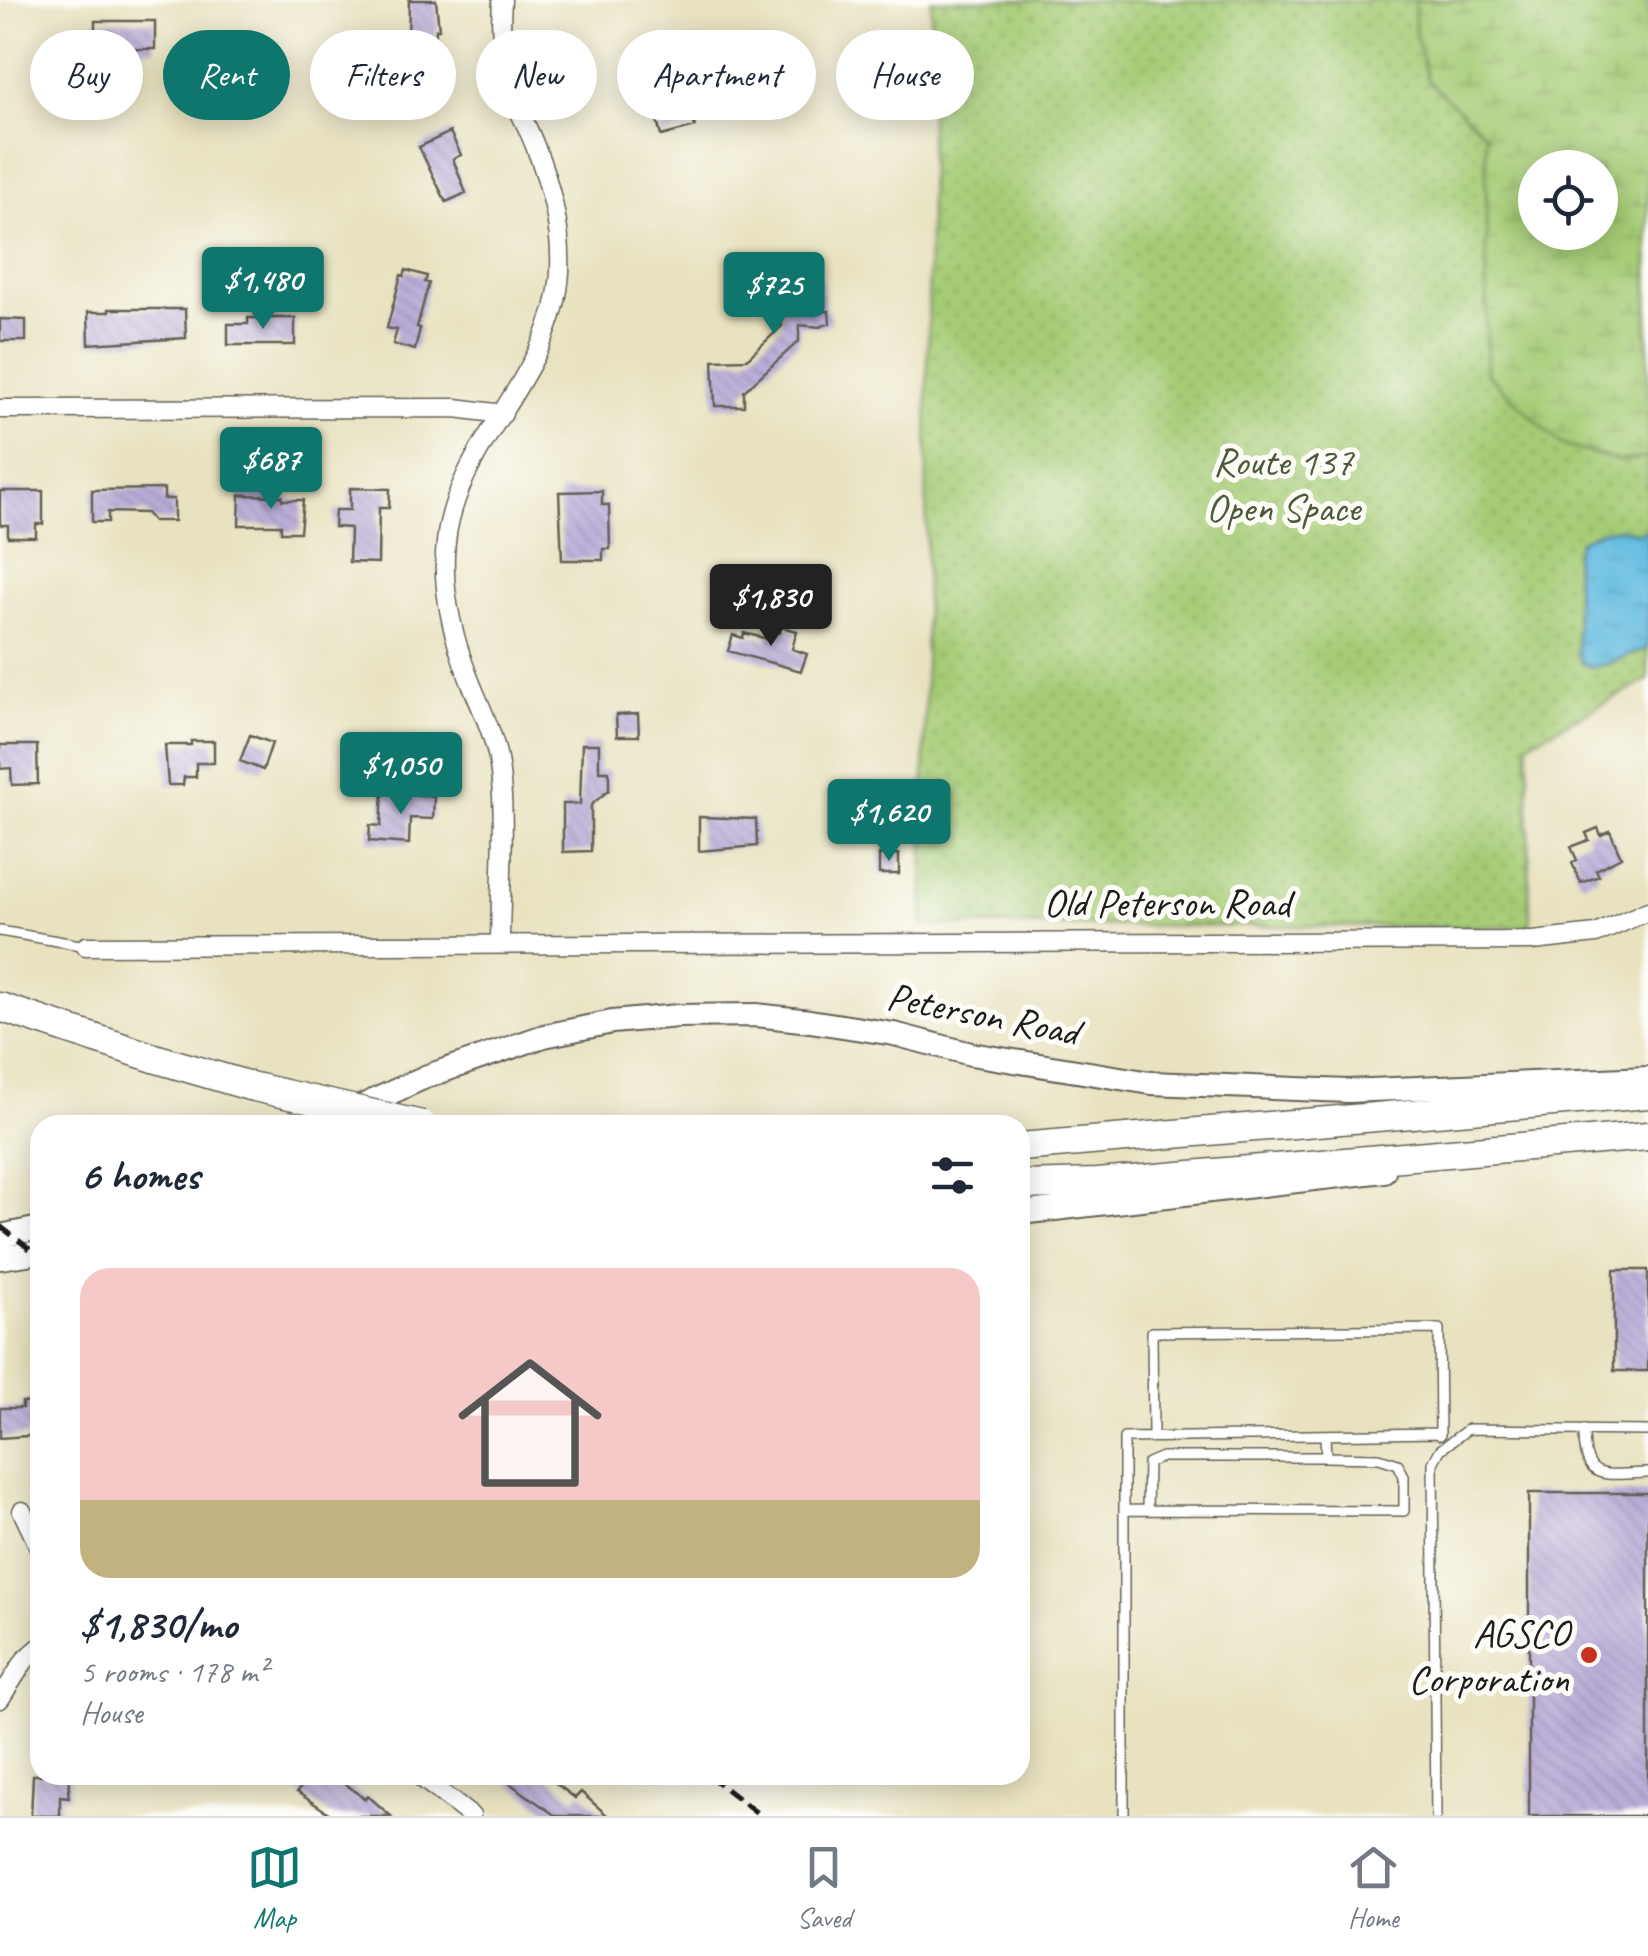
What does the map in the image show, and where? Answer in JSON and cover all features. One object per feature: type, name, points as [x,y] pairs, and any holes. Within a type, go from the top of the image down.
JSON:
[{"type":"main road","points":[[0,1007],[250,1086],[378,1115]]},
{"type":"main road","name":"Peterson Road","points":[[343,1115],[425,1077],[544,1036],[612,1022],[678,1016],[756,1015],[810,1021],[894,1034],[1024,1064],[1152,1084],[1348,1090],[1648,1078]]},
{"type":"main road","points":[[1030,1146],[1648,1094]]},
{"type":"main road","points":[[1030,1184],[1096,1183],[1648,1137]]},
{"type":"main road","points":[[1030,1211],[1648,1137]]},
{"type":"main road","points":[[0,1236],[30,1230]]},
{"type":"main road","points":[[0,1258],[30,1254]]},
{"type":"street","points":[[86,946],[500,944],[498,756],[454,629],[445,583],[446,540],[454,504],[542,347],[560,275],[560,238],[536,146],[511,90],[503,60],[502,0]]},
{"type":"street","points":[[0,409],[455,408],[502,414]]},
{"type":"street","name":"Old Peterson Road","points":[[500,944],[1533,940],[1596,934],[1648,912]]},
{"type":"street","points":[[22,1511],[30,1528]]},
{"type":"street","points":[[0,1699],[30,1656]]},
{"type":"street","points":[[431,1785],[471,1816]]},
{"type":"lane","points":[[0,930],[86,946]]},
{"type":"lane","points":[[1153,1437],[1152,1332],[1439,1329],[1440,1450]]},
{"type":"lane","points":[[1436,1816],[1433,1463],[1440,1450],[1468,1429],[1648,1430]]},
{"type":"lane","points":[[1584,1430],[1584,1454],[1589,1468],[1599,1474],[1648,1474]]},
{"type":"lane","points":[[1324,1434],[1326,1458]]},
{"type":"lane","points":[[1124,1816],[1124,1438],[1440,1434]]},
{"type":"lane","points":[[1124,1510],[1404,1512],[1404,1476],[1398,1464],[1379,1458],[1162,1458],[1148,1463],[1147,1510]]},
{"type":"green space","name":"Route 137 Open Space","points":[[931,0],[1648,0],[1648,680],[1528,743],[1530,927],[923,925],[930,120],[974,120],[974,30],[931,30]]},
{"type":"green space","points":[[1415,0],[1648,0],[1648,458],[1618,461],[1562,445],[1487,374],[1486,135],[1428,81],[1415,32]]},
{"type":"water","points":[[1620,528],[1648,530],[1648,648],[1592,667],[1581,663],[1577,651],[1574,554],[1580,540]]},
{"type":"building","points":[[409,0],[436,0],[439,29],[408,30]]},
{"type":"building","points":[[95,21],[155,21],[155,49],[143,49],[143,30],[95,30]]},
{"type":"building","points":[[657,120],[693,120],[695,127],[661,136]]},
{"type":"building","points":[[450,132],[461,155],[453,159],[466,193],[446,202],[419,147]]},
{"type":"building","points":[[814,266],[815,276],[821,276],[830,323],[820,327],[799,325],[799,341],[744,391],[744,406],[715,406],[713,360],[747,359],[782,326],[780,277],[798,275],[798,268]]},
{"type":"building","points":[[406,270],[427,276],[425,282],[429,283],[415,350],[393,344],[397,330],[387,328],[401,275]]},
{"type":"building","points":[[185,309],[186,338],[89,344],[88,312]]},
{"type":"building","points":[[248,318],[295,318],[295,345],[228,345],[228,324],[248,324]]},
{"type":"building","points":[[0,319],[26,320],[26,341],[0,341]]},
{"type":"building","points":[[350,488],[390,489],[389,508],[379,508],[378,563],[349,562],[350,528],[334,527],[335,510],[350,510]]},
{"type":"building","points":[[164,489],[164,499],[174,499],[174,521],[153,521],[146,513],[108,512],[108,522],[92,522],[92,490]]},
{"type":"building","points":[[0,491],[43,491],[43,524],[36,524],[36,537],[8,537],[8,525],[0,525]]},
{"type":"building","points":[[602,491],[602,505],[609,505],[610,549],[603,549],[603,560],[562,560],[559,492]]},
{"type":"building","points":[[240,495],[303,500],[300,532],[281,532],[281,525],[239,525]]},
{"type":"building","points":[[781,627],[797,631],[792,649],[807,654],[801,671],[728,651],[733,635],[743,638],[744,633],[768,639],[770,631],[780,633]]},
{"type":"building","points":[[638,714],[639,736],[617,736],[616,715]]},
{"type":"building","points":[[250,735],[272,743],[263,770],[240,761]]},
{"type":"building","points":[[191,741],[214,741],[214,763],[196,763],[196,777],[184,777],[183,785],[168,785],[165,745],[191,745]]},
{"type":"building","points":[[582,744],[599,744],[599,771],[609,771],[609,790],[591,805],[591,851],[563,852],[563,804],[580,804]]},
{"type":"building","points":[[0,745],[37,745],[38,784],[12,785],[11,768],[0,769]]},
{"type":"building","points":[[383,792],[434,796],[433,819],[410,818],[409,844],[369,841],[370,825],[381,826]]},
{"type":"building","points":[[699,817],[756,819],[757,846],[699,851]]},
{"type":"building","points":[[1598,828],[1601,835],[1610,831],[1621,857],[1596,870],[1599,876],[1581,883],[1572,863],[1577,860],[1571,847],[1589,840],[1586,833]]},
{"type":"building","points":[[899,854],[899,874],[879,874],[879,855]]},
{"type":"building","points":[[1614,1270],[1648,1270],[1648,1371],[1614,1371]]},
{"type":"building","points":[[22,1402],[30,1402],[30,1436],[0,1438],[0,1408],[22,1408]]},
{"type":"building","name":"AGSCO Corporation","points":[[1529,1493],[1648,1493],[1648,1816],[1529,1816]]},
{"type":"building","points":[[33,1785],[70,1785],[69,1797],[60,1796],[60,1816],[31,1816]]},
{"type":"building","points":[[303,1785],[347,1785],[365,1799],[368,1796],[391,1816],[333,1816],[297,1792]]},
{"type":"building","points":[[512,1785],[558,1785],[575,1798],[581,1792],[608,1816],[556,1816]]},
{"type":"railway","points":[[0,1226],[30,1249]]},
{"type":"railway","points":[[721,1785],[761,1816]]},
{"type":"place","name":"AGSCO Corporation","points":[[1589,1655]]}]
